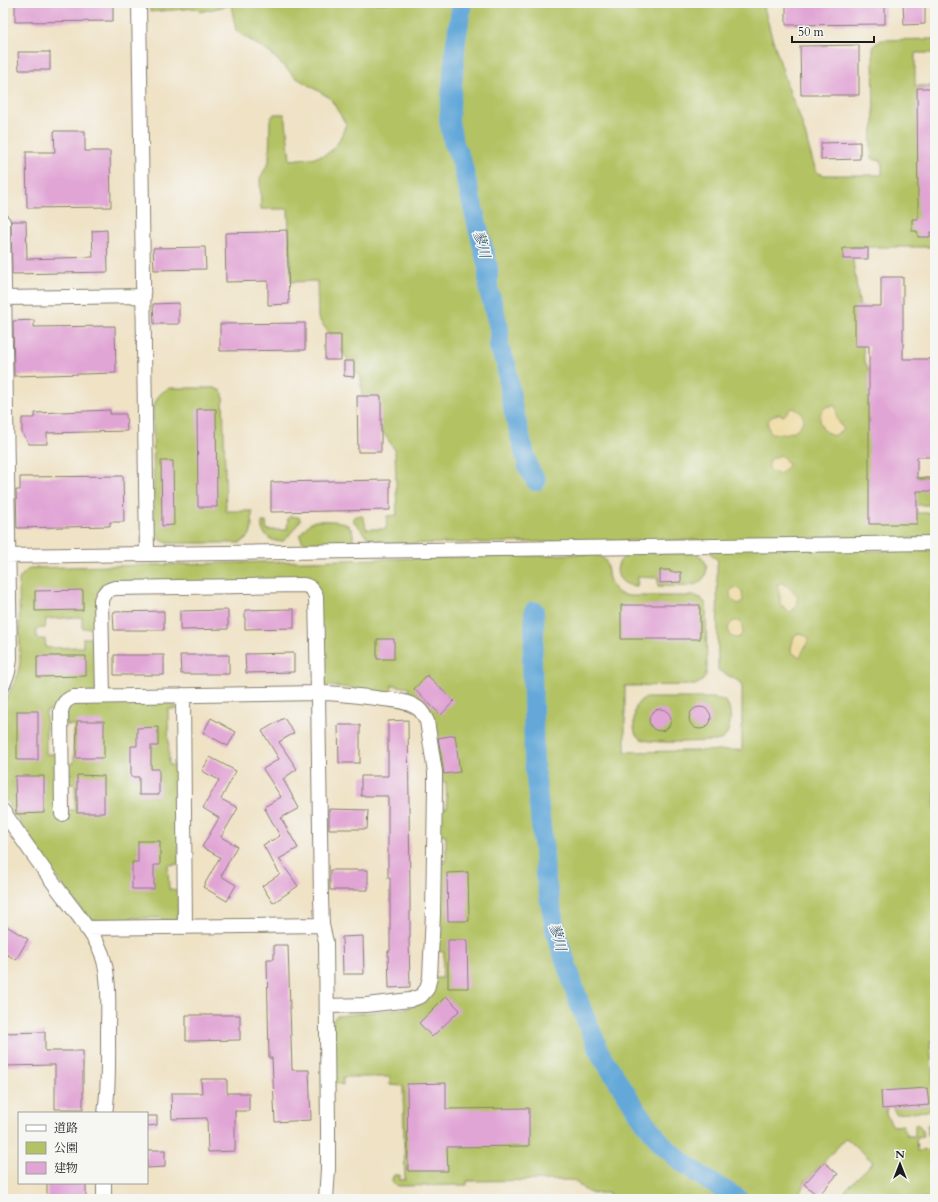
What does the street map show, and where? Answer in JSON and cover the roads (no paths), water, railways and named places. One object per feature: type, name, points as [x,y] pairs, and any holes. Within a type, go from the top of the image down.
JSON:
[{"type":"lane","points":[[139,3],[147,554]]},
{"type":"lane","points":[[3,222],[6,556],[10,659],[8,672],[3,685]]},
{"type":"lane","points":[[4,298],[144,296]]},
{"type":"lane","points":[[6,556],[935,543]]},
{"type":"lane","points":[[103,696],[101,600],[103,594],[108,590],[131,587],[303,585],[308,586],[313,590],[316,596],[322,925],[326,942],[328,1148],[326,1199]]},
{"type":"lane","points":[[62,814],[61,711],[62,704],[67,699],[73,697],[318,692],[348,694],[397,701],[409,703],[418,707],[424,714],[427,722],[435,772],[433,914],[430,977],[427,989],[421,996],[410,1000],[366,1005],[327,1006]]},
{"type":"lane","points":[[183,695],[185,927]]},
{"type":"lane","points":[[3,811],[99,947],[106,970],[108,1006],[108,1094],[105,1112]]},
{"type":"lane","points":[[86,928],[322,925]]},
{"type":"lane","points":[[104,1184],[104,1199]]},
{"type":"waterway","name":"蓼川","points":[[462,3],[456,41],[449,120],[453,141],[462,163],[488,268],[488,287],[499,328],[499,347],[506,364],[512,404],[528,467],[536,481]]},
{"type":"waterway","name":"蓼川","points":[[534,611],[532,658],[534,762],[544,852],[545,875],[556,933],[581,1008],[601,1055],[644,1121],[663,1145],[704,1178],[739,1199]]}]
